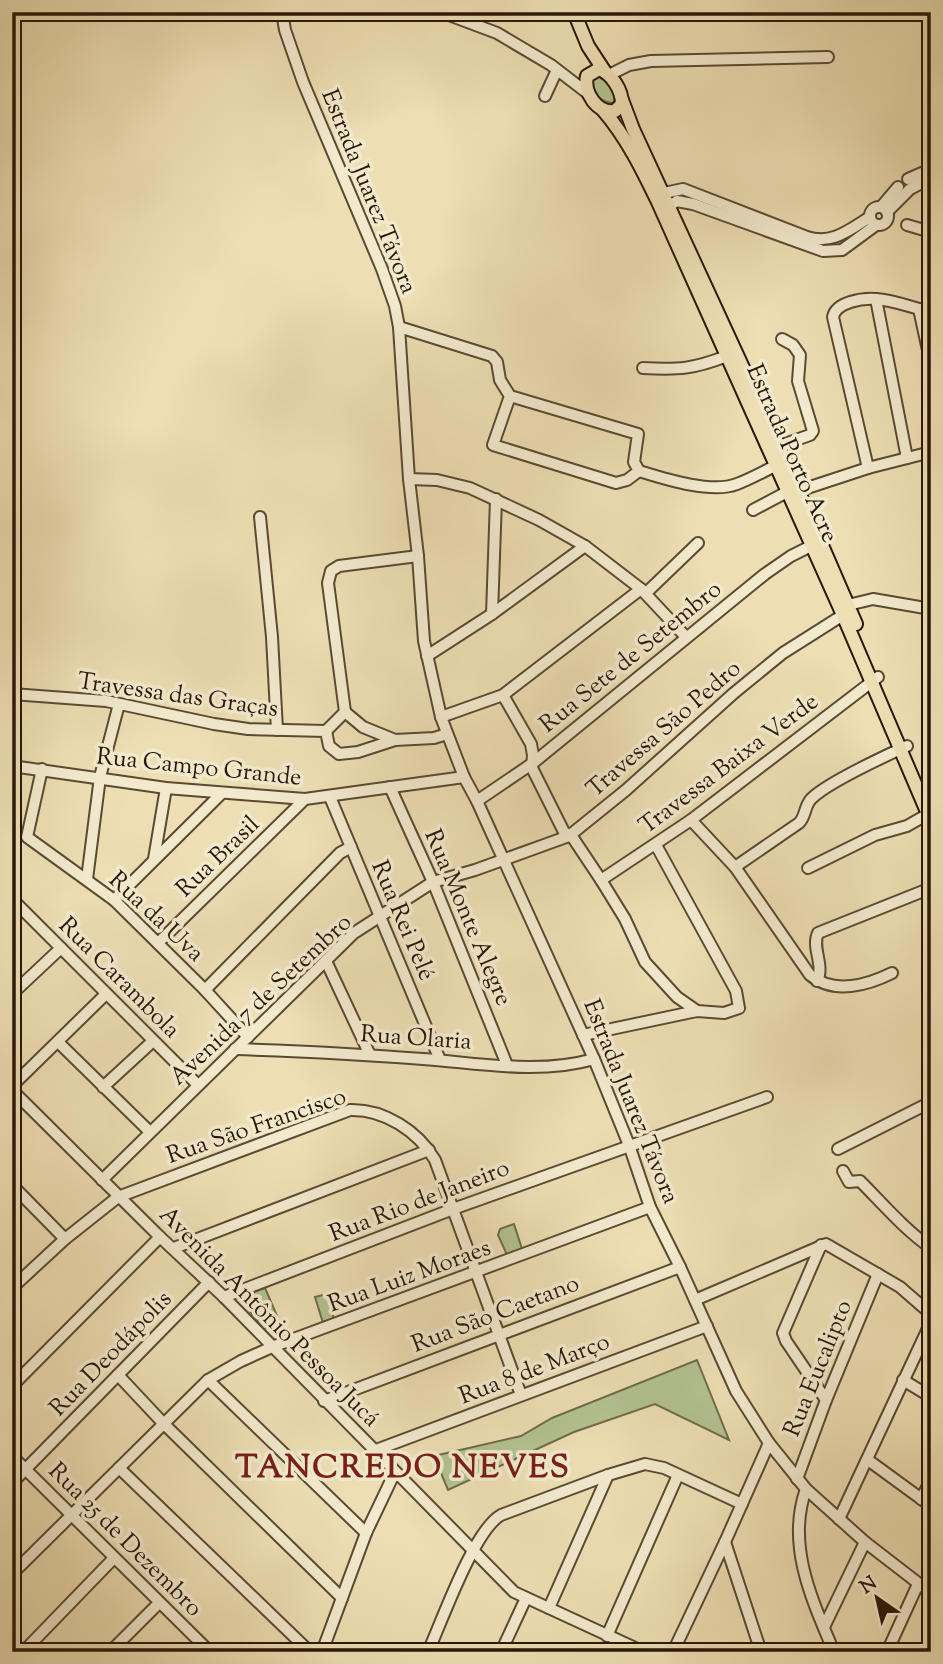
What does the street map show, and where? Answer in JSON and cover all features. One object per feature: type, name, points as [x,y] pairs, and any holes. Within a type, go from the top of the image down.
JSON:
[{"type":"main road","points":[[574,12],[588,46],[586,84],[590,95]]},
{"type":"main road","name":"Estrada Porto Acre","points":[[588,46],[622,100],[779,446],[780,463]]},
{"type":"main road","points":[[588,74],[596,69],[607,74]]},
{"type":"main road","name":"Estrada Porto Acre","points":[[590,95],[620,130],[635,154],[846,610],[930,812]]},
{"type":"main road","points":[[603,110],[611,113],[615,111],[622,100]]},
{"type":"street","name":"Estrada Juarez Távora","points":[[282,12],[285,30],[303,82],[385,276],[395,306],[399,327],[424,641],[441,717],[464,777],[594,1059],[629,1145],[650,1207],[736,1391],[769,1443],[806,1489],[866,1542],[931,1593]]},
{"type":"street","points":[[442,12],[497,33],[560,71],[590,95]]},
{"type":"street","points":[[607,74],[629,65],[651,61],[828,57]]},
{"type":"street","points":[[560,71],[588,74]]},
{"type":"street","points":[[545,96],[560,71]]},
{"type":"street","points":[[908,179],[931,169]]},
{"type":"street","points":[[669,206],[677,201],[684,201],[814,249],[842,250],[857,240],[873,221],[873,209],[884,210],[909,189],[931,177]]},
{"type":"street","points":[[884,210],[898,187]]},
{"type":"street","points":[[664,193],[683,189],[807,237],[824,240],[835,238],[873,221],[885,224],[888,216],[884,210]]},
{"type":"street","points":[[907,225],[931,232]]},
{"type":"street","points":[[850,230],[857,240]]},
{"type":"street","points":[[835,238],[842,250]]},
{"type":"street","points":[[876,299],[907,458]]},
{"type":"street","points":[[868,468],[833,317],[834,310],[840,305],[876,299],[931,312]]},
{"type":"street","points":[[919,309],[931,364]]},
{"type":"street","points":[[399,327],[492,356],[498,365],[500,380],[510,396],[638,434],[634,462],[639,471],[684,484],[726,486],[737,485],[780,463]]},
{"type":"street","points":[[779,446],[810,435],[813,431],[798,381],[800,355],[793,345],[782,339]]},
{"type":"street","points":[[643,368],[680,370],[727,356]]},
{"type":"street","points":[[510,396],[494,444],[616,483],[627,480],[639,471]]},
{"type":"street","points":[[754,510],[792,491],[931,452]]},
{"type":"street","points":[[409,479],[455,483],[539,520],[585,547],[644,591],[686,637]]},
{"type":"street","points":[[492,614],[496,499]]},
{"type":"street","points":[[260,517],[272,637],[277,730]]},
{"type":"street","points":[[441,717],[503,695],[644,591],[698,543]]},
{"type":"street","name":"Rua Sete de Setembro","points":[[477,801],[534,763],[765,574],[791,556],[816,544]]},
{"type":"street","points":[[427,656],[492,614],[585,547]]},
{"type":"street","points":[[395,740],[363,727],[345,712],[328,583],[334,569],[418,556]]},
{"type":"street","points":[[846,610],[873,599],[931,608]]},
{"type":"street","name":"Travessa São Pedro","points":[[503,859],[569,836],[783,653],[846,610]]},
{"type":"street","name":"Travessa Baixa Verde","points":[[601,880],[691,820],[874,679]]},
{"type":"street","name":"Travessa das Graças","points":[[12,694],[119,704],[214,724],[326,731]]},
{"type":"street","points":[[503,695],[531,744],[534,772],[564,832],[573,838],[625,919],[640,956],[677,997],[696,1011]]},
{"type":"street","points":[[87,879],[100,777],[119,704]]},
{"type":"street","points":[[345,712],[326,731],[329,746],[339,754],[358,752],[395,740],[415,740],[447,734]]},
{"type":"street","points":[[735,867],[799,823],[804,818],[805,808],[810,800],[824,789],[904,748]]},
{"type":"street","name":"Rua Campo Grande","points":[[12,766],[166,788],[305,799],[464,777]]},
{"type":"street","name":"Rua da Uva","points":[[41,769],[27,837],[114,900],[205,990],[248,1037]]},
{"type":"street","name":"Rua Monte Alegre","points":[[390,786],[433,882],[507,1065]]},
{"type":"street","points":[[154,859],[166,788]]},
{"type":"street","points":[[114,900],[222,793]]},
{"type":"street","name":"Rua Rei Pelé","points":[[330,797],[440,1060]]},
{"type":"street","name":"Rua Brasil","points":[[158,943],[305,799]]},
{"type":"street","points":[[808,868],[876,835],[907,826],[930,812]]},
{"type":"street","points":[[691,820],[735,867],[810,975],[817,981],[834,986],[862,986],[892,973]]},
{"type":"street","points":[[583,1035],[696,1011],[724,1013],[739,1008],[739,998],[656,845]]},
{"type":"street","points":[[205,990],[340,853],[351,847]]},
{"type":"street","name":"Avenida 7 de Setembro","points":[[102,1180],[354,933],[433,882],[503,859]]},
{"type":"street","points":[[817,981],[821,969],[816,941],[818,933],[931,888]]},
{"type":"street","name":"Rua Carambola","points":[[14,903],[198,1085]]},
{"type":"street","points":[[12,994],[61,948]]},
{"type":"street","points":[[326,961],[370,1055]]},
{"type":"street","points":[[12,1088],[106,994]]},
{"type":"street","points":[[103,1087],[153,1041]]},
{"type":"street","points":[[58,1042],[150,1132]]},
{"type":"street","name":"Rua Olaria","points":[[235,1049],[507,1065],[568,1065],[594,1059]]},
{"type":"street","name":"Avenida Antônio Pessoa Jucá","points":[[12,1088],[118,1197],[224,1297],[514,1592],[644,1652]]},
{"type":"street","name":"Rua Rio de Janeiro","points":[[224,1297],[453,1209],[767,1097]]},
{"type":"street","points":[[838,1149],[931,1102]]},
{"type":"street","name":"Rua São Francisco","points":[[14,1282],[118,1197],[350,1110],[366,1109],[384,1116],[419,1139],[429,1150],[521,1395]]},
{"type":"street","points":[[174,1248],[429,1150]]},
{"type":"street","points":[[842,1171],[849,1182],[860,1181],[880,1198],[909,1232],[931,1248]]},
{"type":"street","points":[[12,1185],[65,1239]]},
{"type":"street","name":"Rua Luiz Moraes","points":[[12,1574],[208,1380],[241,1361],[650,1207]]},
{"type":"street","points":[[12,1386],[160,1237]]},
{"type":"street","points":[[824,1245],[900,1287],[931,1314]]},
{"type":"street","points":[[695,1300],[824,1245]]},
{"type":"street","points":[[824,1245],[783,1333],[825,1399]]},
{"type":"street","name":"Rua São Caetano","points":[[324,1401],[680,1267]]},
{"type":"street","name":"Rua Eucalipto","points":[[797,1479],[825,1399],[878,1273]]},
{"type":"street","name":"Rua Deodápolis","points":[[12,1483],[209,1282]]},
{"type":"street","points":[[839,1519],[931,1322]]},
{"type":"street","name":"Rua 8 de Março","points":[[376,1450],[707,1326]]},
{"type":"street","points":[[118,1375],[163,1423],[342,1598]]},
{"type":"street","points":[[208,1380],[366,1533]]},
{"type":"street","points":[[902,1380],[931,1397]]},
{"type":"street","points":[[673,1652],[769,1443]]},
{"type":"street","name":"Rua 25 de Dezembro","points":[[12,1456],[204,1650]]},
{"type":"street","points":[[868,1460],[926,1502],[931,1480]]},
{"type":"street","points":[[428,1652],[473,1552],[495,1518],[608,1475],[653,1464],[742,1504]]},
{"type":"street","points":[[119,1468],[310,1652]]},
{"type":"street","points":[[322,1652],[366,1533],[395,1472]]},
{"type":"street","points":[[549,1608],[608,1475]]},
{"type":"street","points":[[607,1636],[678,1475]]},
{"type":"street","points":[[806,1489],[797,1540],[800,1563],[834,1652]]},
{"type":"street","points":[[725,1542],[761,1652]]},
{"type":"street","points":[[824,1628],[866,1542]]},
{"type":"street","points":[[23,1652],[114,1558]]},
{"type":"street","points":[[887,1652],[918,1584]]},
{"type":"street","points":[[501,1652],[526,1598]]},
{"type":"street","points":[[110,1652],[159,1603]]},
{"type":"green space","points":[[599,75],[609,82],[616,95],[613,103],[604,101],[595,92],[591,80]]},
{"type":"green space","points":[[514,1224],[522,1249],[507,1255],[498,1235],[500,1229]]},
{"type":"green space","points":[[265,1288],[278,1318],[264,1330],[248,1309],[258,1303],[251,1293]]},
{"type":"green space","points":[[327,1294],[334,1319],[323,1323],[315,1297]]},
{"type":"green space","points":[[697,1360],[729,1440],[655,1404],[574,1432],[448,1490],[434,1456],[521,1436],[552,1418]]},
{"type":"district","name":"TANCREDO NEVES","points":[[403,1466]]}]
